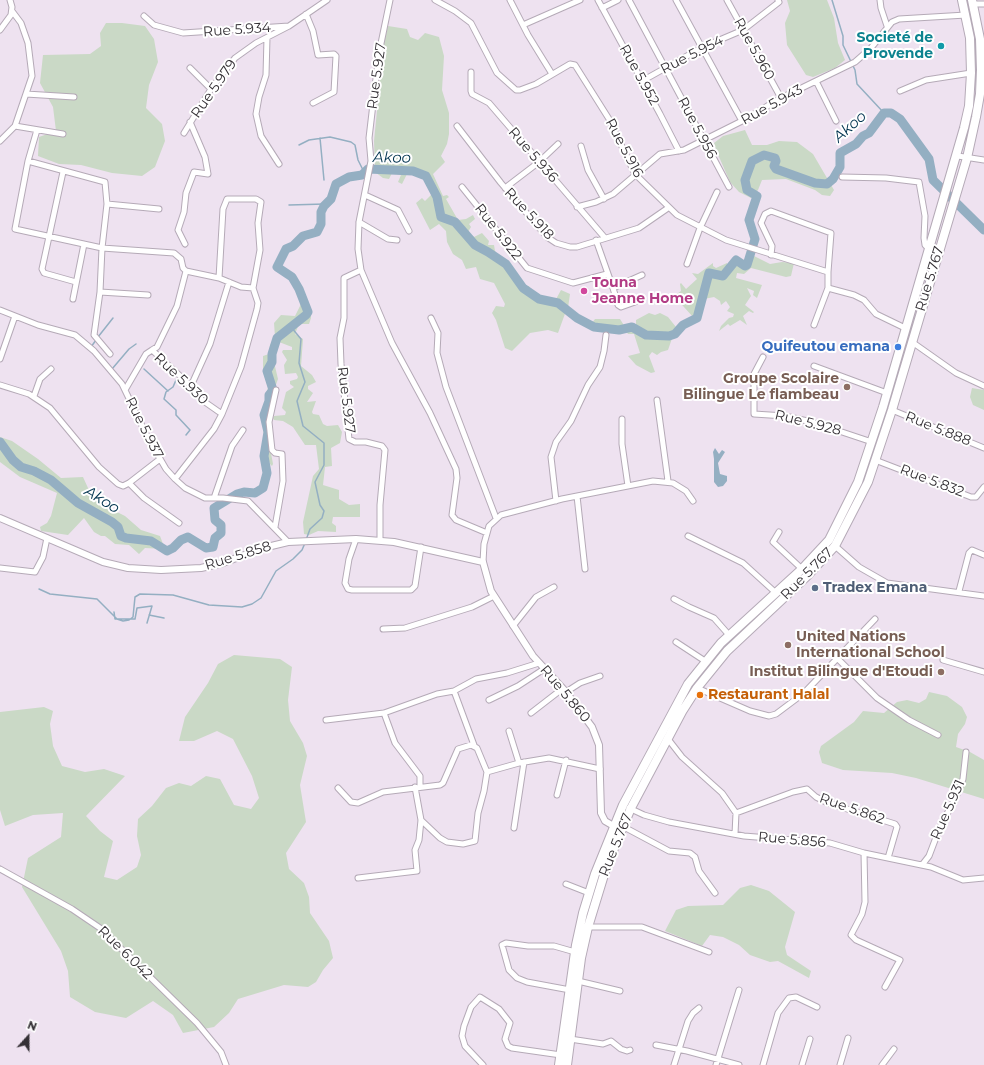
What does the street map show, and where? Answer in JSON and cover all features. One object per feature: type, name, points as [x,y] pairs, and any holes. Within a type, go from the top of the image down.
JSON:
[{"type":"highway","points":[[559,1065],[575,952],[589,893],[613,826],[627,807],[688,684],[729,635],[832,543],[850,502],[872,442],[887,394],[929,249],[958,156],[969,106],[971,73],[970,38],[962,0]]},
{"type":"highway","name":"Rue 5.767","points":[[567,1065],[578,981],[588,927],[606,865],[623,828],[627,807],[697,688],[727,651],[807,576],[832,543],[857,506],[875,460],[892,410],[967,158],[980,94],[980,39],[972,2]]},
{"type":"street","points":[[0,141],[14,126],[32,76],[31,60],[21,23],[12,11],[10,0]]},
{"type":"street","name":"Rue 5.934","points":[[144,16],[154,25],[183,32],[289,26],[327,0]]},
{"type":"street","name":"Rue 5.927","points":[[390,0],[379,53],[368,138],[371,161],[360,222],[358,249],[362,270],[392,343],[430,413],[456,469],[457,478],[452,516],[456,520],[487,533]]},
{"type":"street","name":"Rue 5.916","points":[[435,0],[467,19],[475,30],[497,73],[516,90],[536,84],[570,64],[574,65],[609,119],[635,174],[668,208],[700,228],[726,240],[828,272]]},
{"type":"street","points":[[510,0],[552,74]]},
{"type":"street","points":[[523,25],[580,0]]},
{"type":"street","name":"Rue 5.952","points":[[598,0],[679,151]]},
{"type":"street","points":[[602,8],[618,0]]},
{"type":"street","name":"Rue 5.956","points":[[629,0],[666,68],[702,141],[728,187]]},
{"type":"street","points":[[676,0],[742,121]]},
{"type":"street","name":"Rue 5.960","points":[[727,0],[781,98]]},
{"type":"street","name":"Rue 5.954","points":[[642,81],[703,47],[743,30],[779,2],[778,0]]},
{"type":"street","points":[[880,0],[880,8],[887,26],[899,19],[966,14]]},
{"type":"street","points":[[972,2],[984,4]]},
{"type":"street","points":[[0,30],[12,11]]},
{"type":"street","points":[[306,14],[313,31],[318,55],[334,54],[336,56],[334,92],[313,103]]},
{"type":"street","name":"Rue 5.979","points":[[184,133],[211,89],[235,58],[256,43],[289,26]]},
{"type":"street","name":"Rue 5.943","points":[[577,207],[604,199],[613,194],[660,154],[679,151],[702,141],[742,121],[781,98],[856,62],[871,48],[887,26]]},
{"type":"street","points":[[267,38],[266,75],[259,97],[256,114],[261,136],[279,164]]},
{"type":"street","points":[[190,68],[211,89]]},
{"type":"street","name":"Rue 5.936","points":[[471,72],[472,94],[489,103],[605,238]]},
{"type":"street","points":[[900,91],[926,80],[971,73]]},
{"type":"street","points":[[816,81],[836,121]]},
{"type":"street","points":[[26,94],[74,97]]},
{"type":"street","points":[[185,244],[178,230],[184,212],[186,193],[194,172],[208,174],[206,156],[190,122]]},
{"type":"street","points":[[14,126],[63,134]]},
{"type":"street","name":"Rue 5.918","points":[[457,126],[505,188],[551,241],[570,247],[605,238],[639,228],[668,208]]},
{"type":"street","points":[[37,130],[28,162],[15,229],[102,248],[174,253],[181,259],[183,268],[186,271],[219,278],[241,287],[253,288]]},
{"type":"street","points":[[505,188],[539,162],[558,144]]},
{"type":"street","points":[[580,146],[588,170],[604,199]]},
{"type":"street","points":[[958,156],[984,160]]},
{"type":"street","points":[[28,162],[105,182],[106,204],[100,292],[94,335],[110,354]]},
{"type":"street","points":[[63,172],[42,272],[76,282]]},
{"type":"street","points":[[842,177],[886,178],[919,182],[924,209],[925,245],[929,249]]},
{"type":"street","name":"Rue 5.922","points":[[462,187],[527,268],[573,283],[607,274]]},
{"type":"street","points":[[687,264],[700,228],[717,192]]},
{"type":"street","points":[[364,195],[398,210],[409,231]]},
{"type":"street","points":[[219,278],[220,241],[225,203],[227,199],[256,198],[261,202],[258,223],[260,250],[253,288],[258,303],[258,309],[241,367],[222,414]]},
{"type":"street","points":[[106,204],[159,209]]},
{"type":"street","points":[[771,255],[772,246],[761,223],[765,214],[771,211],[831,233],[828,288],[821,310],[814,325]]},
{"type":"street","points":[[360,222],[388,239],[397,240]]},
{"type":"street","points":[[596,240],[618,305],[622,307],[635,302]]},
{"type":"street","points":[[73,298],[84,244]]},
{"type":"street","name":"Rue 5.927","points":[[362,270],[344,278],[344,307],[340,338],[341,364],[348,439],[355,442],[382,446],[385,450],[380,504],[380,540]]},
{"type":"street","points":[[152,350],[157,347],[177,306],[186,271]]},
{"type":"street","points":[[613,288],[642,274]]},
{"type":"street","points":[[191,386],[210,344],[229,282]]},
{"type":"street","points":[[828,288],[854,295],[864,300],[876,314],[906,328]]},
{"type":"street","points":[[100,292],[148,295]]},
{"type":"street","name":"Rue 5.937","points":[[0,310],[75,335],[94,351],[125,390],[138,419],[160,459],[175,479],[198,496],[248,501],[253,504],[288,542]]},
{"type":"street","points":[[0,360],[15,316]]},
{"type":"street","points":[[431,318],[438,333],[437,353],[446,387],[496,518]]},
{"type":"street","points":[[556,501],[551,457],[556,442],[571,421],[588,384],[600,368],[606,335]]},
{"type":"street","points":[[912,342],[956,372],[984,386]]},
{"type":"street","name":"Rue 5.930","points":[[125,390],[146,354],[152,350],[191,386],[202,400],[222,414],[214,429],[175,479]]},
{"type":"street","name":"Rue 5.928","points":[[763,357],[754,374],[754,414],[785,416],[812,422],[872,442]]},
{"type":"street","points":[[814,366],[887,394]]},
{"type":"street","points":[[34,396],[40,379],[51,369]]},
{"type":"street","points":[[0,386],[34,396],[55,413],[99,467],[120,486],[129,483],[160,459]]},
{"type":"street","points":[[275,527],[283,481],[282,454],[275,453],[272,450],[269,422],[276,390]]},
{"type":"street","points":[[657,400],[668,482]]},
{"type":"street","name":"Rue 5.888","points":[[892,410],[984,448]]},
{"type":"street","points":[[622,419],[623,451],[628,486]]},
{"type":"street","points":[[214,498],[232,446],[243,430]]},
{"type":"street","name":"Rue 5.832","points":[[875,460],[971,497],[976,497],[984,487]]},
{"type":"street","points":[[483,562],[489,526],[496,518],[577,496],[653,481],[668,482],[686,491],[693,501]]},
{"type":"street","points":[[129,483],[144,498],[179,523]]},
{"type":"street","points":[[577,496],[585,569]]},
{"type":"street","name":"Rue 5.858","points":[[0,518],[115,566],[161,570],[209,566],[238,558],[263,548],[288,542],[356,539],[380,540],[421,547],[483,562]]},
{"type":"street","points":[[778,532],[773,542],[802,569]]},
{"type":"street","points":[[688,536],[742,563],[776,593]]},
{"type":"street","points":[[0,568],[35,572],[43,557],[46,538]]},
{"type":"street","points":[[356,539],[349,559],[345,583],[348,589],[352,590],[411,590],[415,586],[421,547]]},
{"type":"street","points":[[832,543],[859,567],[887,583],[959,591],[984,596]]},
{"type":"street","points":[[959,591],[968,553],[972,550],[984,555]]},
{"type":"street","name":"Rue 5.860","points":[[483,562],[488,585],[513,626],[539,664],[564,691],[592,726],[599,745],[601,814],[606,821],[613,826],[623,828]]},
{"type":"street","points":[[513,626],[536,597],[554,588]]},
{"type":"street","points":[[383,629],[406,628],[472,607],[494,596]]},
{"type":"street","points":[[674,599],[714,618],[729,635]]},
{"type":"street","points":[[697,688],[750,711],[769,716],[776,714],[804,693],[875,619]]},
{"type":"street","points":[[676,642],[706,661]]},
{"type":"street","points":[[837,658],[883,702],[909,720],[938,735]]},
{"type":"street","points":[[943,660],[984,672]]},
{"type":"street","points":[[326,720],[384,712],[437,694],[454,691],[476,679],[507,673],[539,664]]},
{"type":"street","points":[[489,700],[518,686],[544,669]]},
{"type":"street","points":[[531,713],[564,691],[580,683],[600,676]]},
{"type":"street","points":[[421,820],[440,838],[447,842],[463,844],[475,841],[478,813],[487,772],[474,745],[454,691]]},
{"type":"street","points":[[358,878],[416,872],[415,850],[419,840],[421,820],[418,787],[420,776],[395,743],[384,712]]},
{"type":"street","points":[[509,731],[521,762],[514,828]]},
{"type":"street","points":[[668,739],[682,757],[722,793],[736,813],[735,834]]},
{"type":"street","points":[[338,788],[351,802],[358,803],[383,792],[444,783],[458,749],[474,745]]},
{"type":"street","name":"Rue 5.931","points":[[922,865],[929,856],[940,827],[961,785],[966,752]]},
{"type":"street","points":[[487,772],[521,762],[549,758],[566,760],[600,769]]},
{"type":"street","points":[[557,795],[566,760]]},
{"type":"street","name":"Rue 5.862","points":[[736,813],[793,792],[809,790],[816,798],[828,804],[895,824],[897,827],[888,858]]},
{"type":"street","name":"Rue 5.856","points":[[627,807],[669,822],[735,834],[830,842],[864,853],[922,865],[963,880],[984,878]]},
{"type":"street","points":[[623,828],[669,851],[690,853],[695,857],[699,871],[715,893]]},
{"type":"street","points":[[864,853],[865,902],[862,914],[851,935],[856,940],[900,960],[885,987]]},
{"type":"street","name":"Rue 6.042","points":[[0,869],[72,909],[100,928],[197,1023],[221,1052],[226,1065]]},
{"type":"street","points":[[566,884],[589,893]]},
{"type":"street","points":[[588,927],[642,927],[709,952]]},
{"type":"street","points":[[570,990],[527,982],[517,978],[509,970],[502,945],[506,942],[528,946],[554,946],[575,952]]},
{"type":"street","points":[[578,981],[620,991]]},
{"type":"street","points":[[716,1065],[739,990]]},
{"type":"street","points":[[483,1065],[465,1046],[462,1036],[471,1007],[480,997],[499,1009],[510,1023],[505,1039],[508,1046],[512,1048],[561,1055]]},
{"type":"street","points":[[763,1065],[778,1013],[789,998],[796,997],[817,1007]]},
{"type":"street","points":[[674,1065],[688,1021],[698,1008]]},
{"type":"street","points":[[840,1065],[848,1038]]},
{"type":"street","points":[[570,1039],[603,1044],[611,1041],[627,1052],[630,1050]]},
{"type":"street","points":[[802,1065],[810,1039]]},
{"type":"street","points":[[656,1045],[718,1058],[739,1065]]},
{"type":"street","points":[[882,1065],[894,1049]]},
{"type":"green space","points":[[787,0],[827,0],[834,18],[838,43],[845,60],[835,68],[813,77],[806,75],[787,45],[785,23],[790,11]]},
{"type":"green space","points":[[106,23],[122,23],[145,26],[154,39],[158,62],[149,85],[146,108],[162,124],[165,141],[155,167],[142,176],[112,173],[81,165],[59,164],[38,156],[39,137],[56,131],[53,107],[40,83],[43,55],[90,54],[101,46],[100,33]]},
{"type":"green space","points":[[388,26],[407,29],[410,37],[418,40],[425,33],[439,37],[444,56],[442,90],[449,113],[449,134],[447,144],[441,156],[445,162],[433,174],[443,196],[447,195],[449,197],[446,199],[458,220],[466,219],[473,215],[475,219],[469,224],[471,227],[468,232],[474,237],[482,233],[489,241],[488,245],[494,245],[495,251],[499,257],[511,266],[526,286],[529,286],[531,292],[533,294],[536,292],[539,294],[538,298],[555,301],[561,290],[570,294],[568,308],[580,318],[592,323],[595,319],[620,319],[625,327],[636,325],[636,320],[649,313],[655,315],[660,313],[668,317],[676,327],[668,350],[657,355],[652,352],[649,356],[655,372],[651,373],[636,365],[628,356],[640,353],[634,334],[628,334],[625,329],[601,330],[571,316],[571,313],[566,311],[558,333],[548,330],[530,333],[512,351],[505,348],[496,320],[492,313],[496,306],[504,307],[505,304],[494,283],[480,279],[476,267],[466,269],[462,260],[453,254],[447,242],[446,231],[439,224],[430,230],[416,203],[422,198],[425,201],[433,193],[426,183],[427,179],[418,174],[407,174],[402,184],[398,182],[401,175],[392,173],[389,179],[383,178],[375,172],[374,141],[384,40]]},
{"type":"green space","points":[[745,130],[752,145],[767,145],[779,141],[797,142],[813,154],[834,190],[830,196],[822,195],[815,190],[786,179],[762,180],[758,190],[751,198],[739,192],[730,182],[714,143],[723,136]]},
{"type":"green space","points":[[754,256],[770,264],[782,262],[794,263],[791,276],[786,277],[751,268],[744,274],[737,273],[736,278],[762,285],[757,298],[753,295],[754,291],[747,288],[751,296],[745,305],[754,312],[749,311],[743,316],[747,325],[740,320],[730,326],[728,324],[719,331],[721,326],[729,318],[733,317],[734,314],[727,311],[730,307],[726,301],[721,305],[720,301],[714,297],[704,299],[709,278],[722,278],[736,263],[747,268]]},
{"type":"green space","points":[[713,263],[713,266],[716,268],[727,263],[727,268],[721,274],[708,272],[705,288],[693,317],[674,296],[681,291],[681,283],[686,289],[697,279],[692,273],[698,274]]},
{"type":"green space","points":[[301,304],[311,307],[311,318],[309,324],[299,324],[295,334],[303,339],[301,366],[312,375],[316,382],[308,386],[308,389],[313,393],[307,402],[316,401],[312,412],[313,414],[319,415],[323,424],[327,426],[338,425],[342,432],[340,443],[331,448],[332,466],[325,467],[323,485],[339,490],[339,499],[349,505],[360,504],[360,517],[333,517],[332,523],[336,526],[336,532],[318,531],[309,535],[304,534],[303,522],[313,476],[319,469],[316,445],[305,445],[293,427],[283,421],[274,420],[273,418],[274,416],[285,415],[286,412],[282,408],[286,392],[294,387],[290,384],[290,381],[297,379],[298,377],[296,373],[285,374],[284,365],[287,360],[282,352],[283,350],[292,350],[292,347],[279,342],[273,358],[278,379],[266,413],[270,428],[272,466],[266,452],[262,420],[268,387],[263,372],[263,356],[269,354],[270,345],[275,337],[274,323],[281,315],[295,316]]},
{"type":"green space","points":[[972,388],[984,390],[984,410],[973,405],[970,397]]},
{"type":"green space","points":[[0,437],[12,441],[38,459],[61,478],[83,477],[88,488],[98,496],[103,505],[125,516],[141,530],[160,536],[165,549],[145,548],[139,554],[129,545],[115,544],[105,536],[101,536],[94,532],[84,518],[68,535],[41,531],[40,527],[47,523],[51,516],[57,493],[20,477],[0,462]]},
{"type":"green space","points":[[234,655],[280,659],[292,667],[288,700],[290,721],[303,743],[307,756],[300,785],[306,822],[286,853],[289,869],[304,883],[309,897],[310,913],[329,941],[333,958],[323,970],[316,982],[308,987],[284,985],[238,999],[229,1013],[214,1027],[183,1033],[173,1015],[153,1001],[126,1018],[95,1012],[70,997],[68,971],[61,951],[22,887],[28,858],[61,837],[63,813],[33,815],[5,826],[0,810],[0,712],[44,707],[53,711],[50,724],[53,746],[62,766],[85,772],[104,769],[125,776],[86,816],[100,831],[113,841],[104,877],[117,880],[137,867],[141,855],[137,836],[138,819],[152,806],[166,788],[179,783],[191,786],[206,776],[220,779],[234,805],[251,809],[259,798],[252,776],[233,739],[217,731],[194,741],[179,741],[185,717],[208,683],[218,664]]},
{"type":"green space","points":[[929,692],[947,696],[962,707],[967,717],[965,724],[958,734],[956,747],[970,752],[984,760],[984,799],[916,778],[892,773],[843,770],[822,763],[819,752],[821,746],[854,722],[863,711],[884,713],[897,702],[907,700],[919,703],[926,699]]},
{"type":"green space","points":[[751,885],[769,891],[795,912],[785,947],[787,955],[811,971],[809,978],[778,961],[770,962],[750,955],[739,945],[723,937],[710,935],[702,946],[665,931],[676,910],[688,906],[723,905],[740,888]]},
{"type":"water","points":[[715,448],[719,454],[722,450],[725,452],[718,463],[720,474],[727,476],[727,481],[723,486],[718,487],[714,482],[713,452]]},
{"type":"waterway","points":[[832,0],[843,36],[843,45],[855,70],[857,84],[884,113]]},
{"type":"waterway","name":"Akoo","points":[[0,442],[13,460],[21,467],[34,471],[51,480],[78,503],[112,522],[118,527],[121,536],[151,541],[167,551],[173,548],[181,540],[188,537],[206,548],[213,547],[215,538],[221,533],[221,525],[215,520],[214,508],[237,494],[244,492],[255,493],[263,488],[267,473],[264,456],[268,432],[264,415],[269,401],[269,395],[273,390],[267,371],[272,362],[272,354],[277,338],[308,312],[299,289],[292,277],[277,267],[286,249],[293,246],[303,236],[317,232],[321,224],[321,212],[324,206],[331,199],[336,184],[349,177],[362,175],[368,169],[413,171],[426,176],[437,197],[441,217],[455,222],[475,245],[506,264],[523,288],[539,299],[558,303],[577,318],[594,327],[619,330],[632,327],[646,335],[669,336],[675,334],[683,325],[697,318],[709,273],[723,276],[736,260],[745,266],[747,265],[755,239],[749,220],[757,196],[747,190],[745,180],[752,161],[764,155],[775,158],[776,161],[774,166],[776,169],[815,183],[827,184],[833,179],[840,167],[840,153],[856,144],[863,136],[869,133],[884,113],[891,113],[900,119],[929,159],[933,180],[984,230]]},
{"type":"waterway","points":[[299,145],[309,140],[330,137],[351,142],[355,145],[358,160],[364,172]]},
{"type":"waterway","points":[[320,138],[324,180]]},
{"type":"waterway","points":[[289,205],[325,204]]},
{"type":"waterway","points":[[98,337],[113,318]]},
{"type":"waterway","points":[[291,327],[301,339],[299,363],[305,382],[297,401],[303,426],[324,443],[324,465],[315,482],[320,505],[324,511],[322,518],[310,529],[306,540]]},
{"type":"waterway","points":[[91,347],[96,340]]},
{"type":"waterway","points":[[112,369],[129,349],[136,344]]},
{"type":"waterway","points":[[144,369],[168,391]]},
{"type":"waterway","points":[[176,380],[173,387],[166,392],[164,399],[176,410],[176,415],[190,430],[186,435]]},
{"type":"waterway","name":"Akoo","points":[[39,589],[50,594],[97,599],[117,619],[123,621],[129,620],[133,617],[135,597],[140,594],[173,595],[209,605],[242,607],[252,604],[261,598],[276,571],[293,559],[302,550],[305,543]]},
{"type":"waterway","name":"Akoo","points":[[114,612],[115,619],[135,619],[137,608],[152,606],[147,623]]},
{"type":"waterway","points":[[149,615],[164,618]]},
{"type":"place","name":"Societé de Provende","points":[[941,46]]},
{"type":"place","name":"Touna Jeanne Home","points":[[584,291]]},
{"type":"place","name":"Quifeutou emana","points":[[898,347]]},
{"type":"place","name":"Groupe Scolaire Bilingue Le flambeau","points":[[847,387]]},
{"type":"place","name":"Tradex Emana","points":[[815,588]]},
{"type":"place","name":"United Nations International School","points":[[788,645]]},
{"type":"place","name":"Institut Bilingue d'Etoudi","points":[[941,672]]},
{"type":"place","name":"Restaurant Halal","points":[[700,695]]}]
